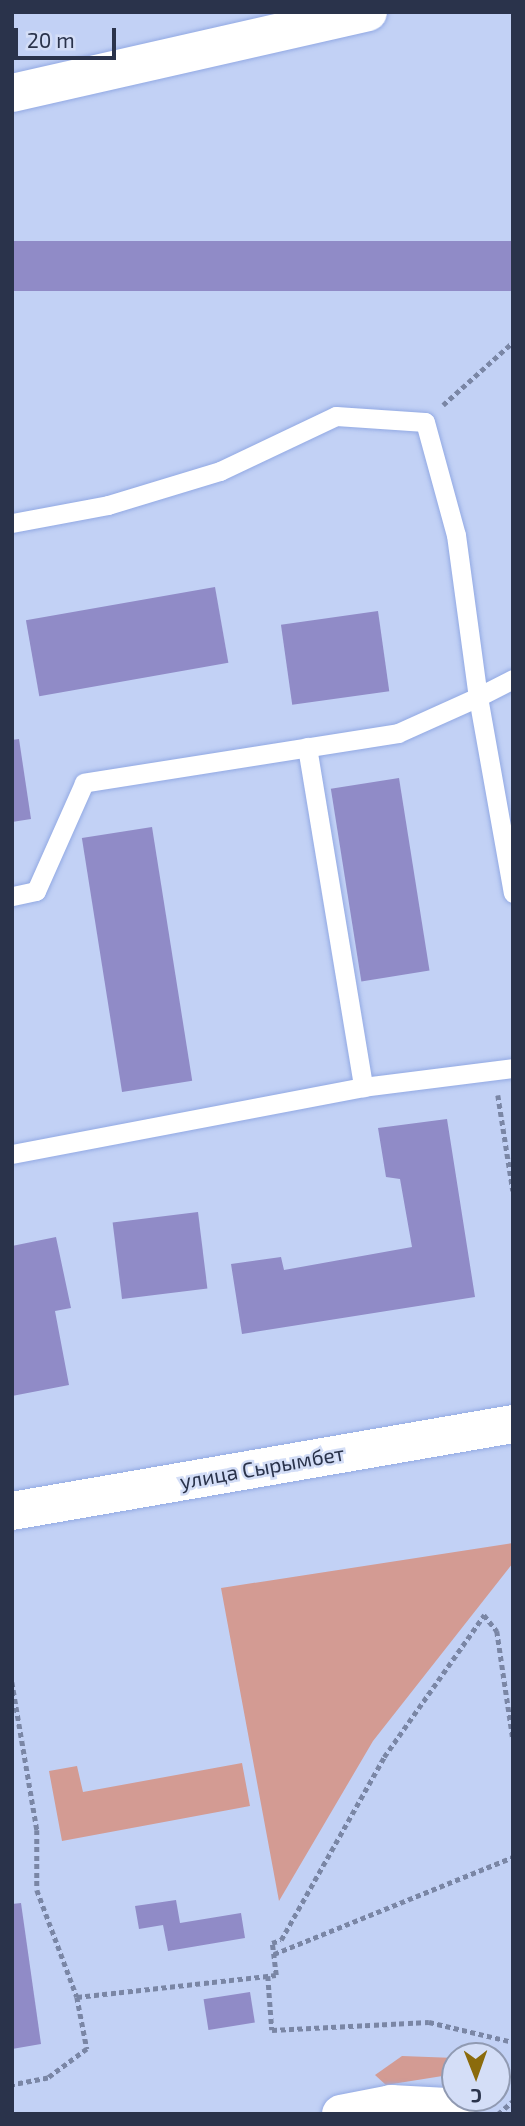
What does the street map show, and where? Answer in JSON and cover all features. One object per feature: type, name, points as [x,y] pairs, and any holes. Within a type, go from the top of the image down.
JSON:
[{"type":"street","points":[[12,93],[368,12]]},
{"type":"street","name":"улица Сырымбет","points":[[12,1511],[513,1424]]},
{"type":"street","points":[[341,2114],[391,2104],[447,2107],[456,2114]]},
{"type":"lane","points":[[12,523],[108,505],[220,471],[336,416],[425,422],[456,535],[478,697],[512,888]]},
{"type":"lane","points":[[12,897],[36,891],[84,783],[398,733],[513,678]]},
{"type":"lane","points":[[307,747],[363,1087]]},
{"type":"lane","points":[[12,1154],[363,1087],[503,1070]]},
{"type":"path","points":[[425,422],[513,342]]},
{"type":"path","points":[[503,1070],[513,1191]]},
{"type":"path","points":[[77,1997],[276,1975],[272,1943],[281,1940],[384,1757],[484,1615],[497,1631],[513,1740]]},
{"type":"path","points":[[12,1682],[37,1830],[37,1889],[77,1997],[86,2049],[48,2078],[12,2085]]},
{"type":"path","points":[[273,1954],[513,1857]]},
{"type":"path","points":[[268,1976],[272,2030],[429,2022],[513,2042]]},
{"type":"path","points":[[498,2114],[513,2101]]},
{"type":"shaded area","points":[[513,1543],[513,1563],[373,1741],[279,1901],[221,1588]]},
{"type":"shaded area","points":[[242,1763],[250,1806],[62,1841],[49,1771],[77,1766],[83,1792]]},
{"type":"shaded area","points":[[402,2056],[441,2057],[441,2076],[386,2085],[375,2075]]},
{"type":"building","points":[[12,241],[513,241],[513,291],[12,291]]},
{"type":"building","points":[[215,587],[228,663],[39,696],[26,620]]},
{"type":"building","points":[[378,611],[389,691],[292,705],[281,625]]},
{"type":"building","points":[[19,739],[31,819],[12,822],[12,740]]},
{"type":"building","points":[[399,778],[430,971],[361,981],[331,789]]},
{"type":"building","points":[[152,827],[192,1081],[122,1092],[82,838]]},
{"type":"building","points":[[447,1119],[475,1297],[242,1334],[231,1264],[281,1257],[284,1270],[412,1247],[400,1179],[386,1177],[378,1128]]},
{"type":"building","points":[[198,1212],[207,1288],[122,1299],[113,1222]]},
{"type":"building","points":[[56,1237],[71,1308],[55,1311],[69,1385],[12,1396],[12,1246]]},
{"type":"building","points":[[176,1900],[180,1923],[241,1913],[245,1938],[168,1951],[163,1925],[139,1929],[135,1906]]},
{"type":"building","points":[[21,1903],[41,2044],[12,2049],[12,1904]]},
{"type":"building","points":[[250,1992],[255,2023],[208,2030],[204,1999]]}]
